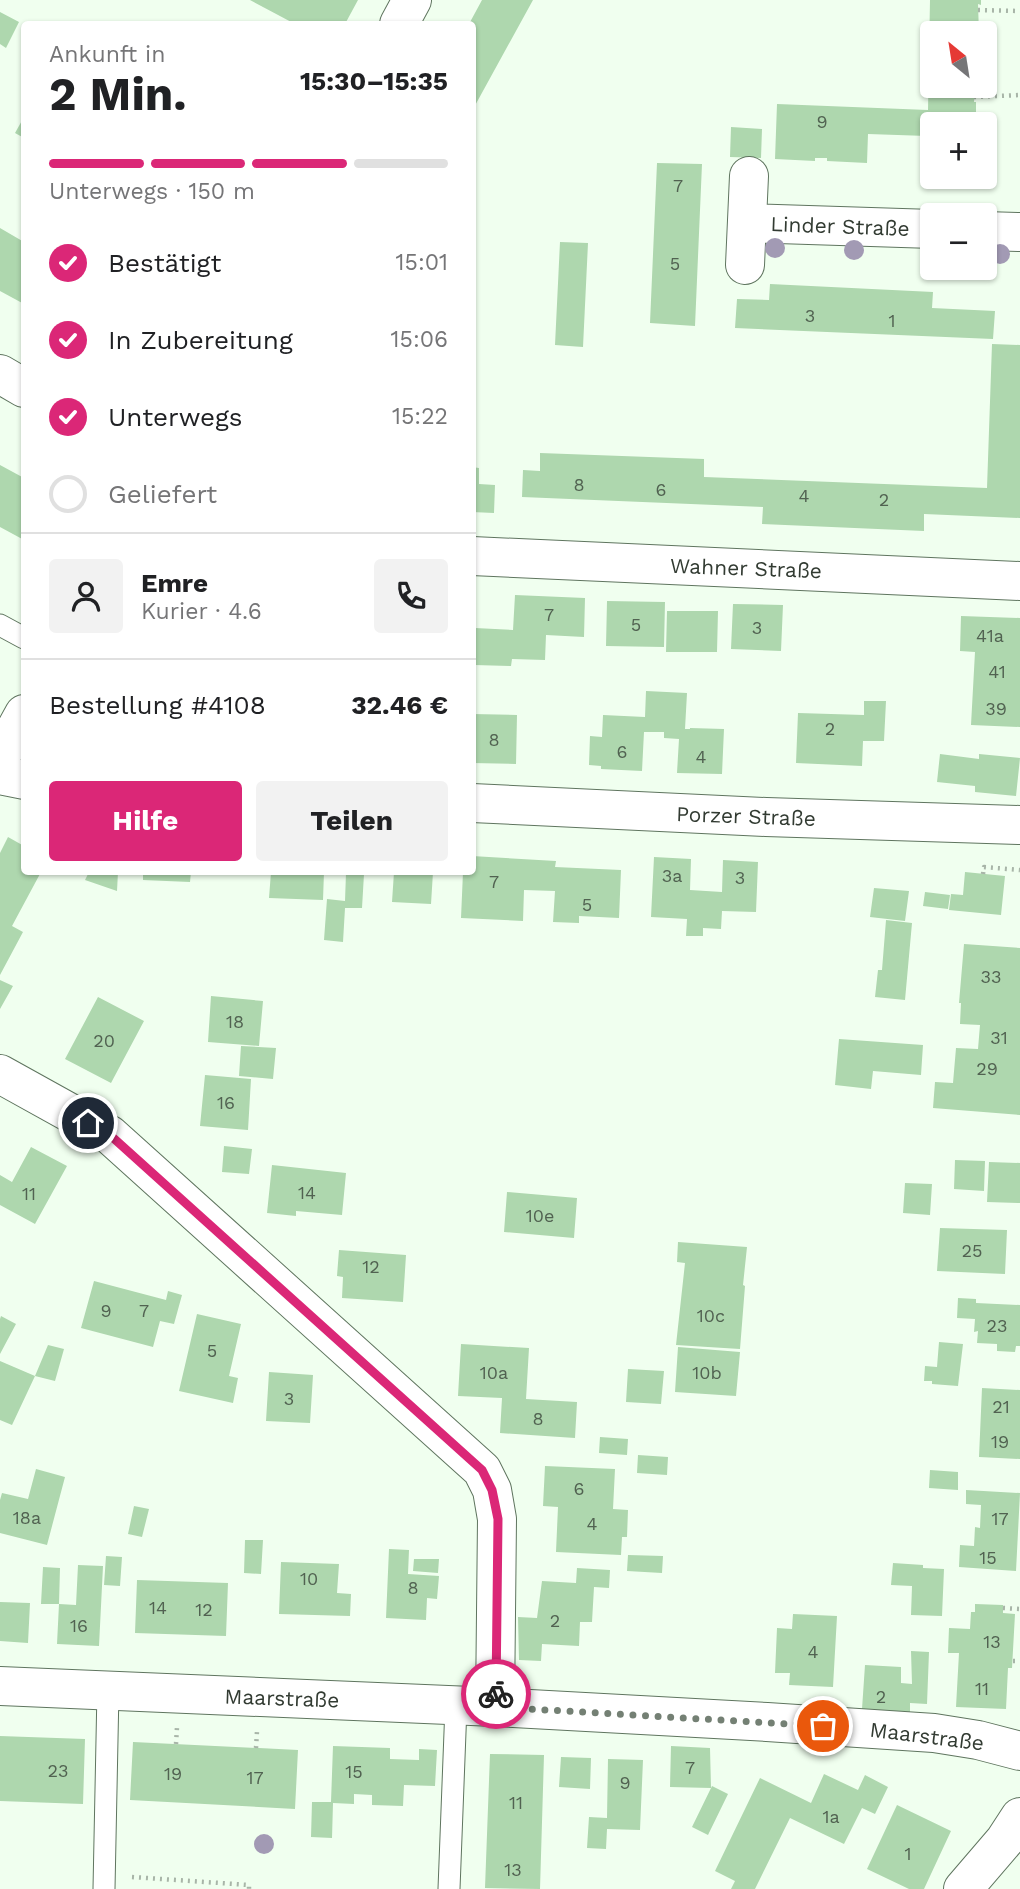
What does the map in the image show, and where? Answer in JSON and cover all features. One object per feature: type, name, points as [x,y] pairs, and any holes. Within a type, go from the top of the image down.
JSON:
[{"type":"street","points":[[401,21],[412,0]]},
{"type":"street","name":"Linder Straße","points":[[745,265],[749,176]]},
{"type":"street","name":"Linder Straße","points":[[747,223],[920,229]]},
{"type":"street","points":[[997,231],[1020,232]]},
{"type":"street","points":[[0,374],[21,386]]},
{"type":"street","name":"Wahner Straße","points":[[476,556],[1020,581]]},
{"type":"street","points":[[0,758],[21,719]]},
{"type":"street","points":[[0,775],[21,779]]},
{"type":"street","name":"Porzer Straße","points":[[476,803],[766,817],[1020,825]]},
{"type":"street","points":[[0,1074],[110,1135],[482,1470],[492,1490],[498,1519],[495,1707]]},
{"type":"street","name":"Maarstraße","points":[[0,1686],[495,1707],[767,1722],[934,1734],[978,1740],[1020,1751]]},
{"type":"street","points":[[963,1889],[1006,1840],[1020,1817]]},
{"type":"lane","points":[[0,625],[21,636]]},
{"type":"lane","points":[[104,1882],[108,1690]]},
{"type":"lane","points":[[449,1889],[456,1706]]},
{"type":"path","points":[[978,10],[1020,11]]},
{"type":"path","points":[[998,96],[1020,95]]},
{"type":"path","points":[[983,874],[984,867],[1020,870]]},
{"type":"path","points":[[1003,1608],[1020,1609]]},
{"type":"path","points":[[1013,1661],[1020,1661]]},
{"type":"path","points":[[170,1880],[170,1889]]},
{"type":"path","points":[[104,1882],[170,1880],[249,1885],[249,1889]]},
{"type":"building","points":[[250,0],[358,0],[347,21],[289,21]]},
{"type":"building","points":[[482,0],[533,0],[476,104],[476,21],[471,21]]},
{"type":"building","points":[[930,0],[981,0],[981,5],[978,4],[979,21],[930,21]]},
{"type":"building","points":[[0,12],[19,22],[6,48],[0,44]]},
{"type":"building","points":[[928,98],[974,98],[976,102],[976,112],[920,112],[920,136],[868,134],[867,163],[827,161],[827,158],[815,158],[815,161],[775,159],[777,104],[928,110]]},
{"type":"building","points":[[21,122],[21,136],[15,133]]},
{"type":"building","points":[[731,127],[762,129],[761,158],[730,157]]},
{"type":"building","points":[[657,163],[702,164],[695,326],[650,323]]},
{"type":"building","points":[[0,228],[21,240],[21,302],[0,291]]},
{"type":"building","points":[[560,242],[588,243],[583,347],[555,345]]},
{"type":"building","points":[[770,284],[933,292],[932,308],[995,311],[993,339],[735,328],[737,299],[769,300]]},
{"type":"building","points":[[992,344],[1020,345],[1020,518],[924,514],[924,531],[762,524],[763,507],[522,497],[523,470],[540,471],[540,453],[704,459],[704,477],[987,488]]},
{"type":"building","points":[[0,465],[21,476],[21,538],[0,527]]},
{"type":"building","points":[[476,468],[479,468],[479,484],[495,485],[494,513],[476,512]]},
{"type":"building","points":[[515,595],[585,598],[584,637],[546,635],[545,660],[512,659],[511,666],[476,665],[476,628],[513,630]]},
{"type":"building","points":[[607,601],[665,602],[664,647],[606,646]]},
{"type":"building","points":[[733,604],[783,605],[781,651],[731,649]]},
{"type":"building","points":[[667,611],[718,611],[717,652],[666,652]]},
{"type":"building","points":[[961,616],[1020,618],[1020,727],[971,725],[975,652],[960,651]]},
{"type":"building","points":[[646,691],[687,693],[685,729],[724,729],[722,774],[677,773],[679,739],[664,738],[664,732],[644,732],[642,771],[601,769],[601,766],[589,765],[590,736],[602,737],[603,715],[645,717]]},
{"type":"building","points":[[864,701],[886,701],[884,741],[863,741],[862,766],[796,763],[798,713],[864,715]]},
{"type":"building","points":[[476,714],[517,715],[516,764],[476,763]]},
{"type":"building","points":[[940,754],[979,759],[979,754],[1020,758],[1016,796],[975,792],[975,786],[937,782]]},
{"type":"building","points":[[8,837],[21,844],[21,875],[39,875],[12,926],[23,932],[0,975],[0,853]]},
{"type":"building","points":[[476,856],[556,861],[555,867],[621,870],[619,918],[579,916],[579,923],[553,922],[555,891],[524,890],[523,921],[461,918],[463,875],[476,875]]},
{"type":"building","points":[[654,857],[691,859],[690,890],[722,892],[723,860],[758,862],[756,912],[722,911],[721,929],[703,928],[703,936],[686,936],[687,919],[651,917]]},
{"type":"building","points":[[965,872],[1005,876],[1001,915],[949,910],[951,894],[963,895]]},
{"type":"building","points":[[88,875],[118,875],[117,891],[85,880]]},
{"type":"building","points":[[143,875],[191,875],[190,882],[143,880]]},
{"type":"building","points":[[271,875],[324,875],[323,900],[269,898]]},
{"type":"building","points":[[346,875],[364,875],[362,908],[345,908],[343,942],[324,940],[327,899],[345,901]]},
{"type":"building","points":[[394,875],[433,875],[431,904],[392,902]]},
{"type":"building","points":[[874,888],[909,891],[905,921],[870,917]]},
{"type":"building","points":[[925,892],[950,895],[948,909],[923,906]]},
{"type":"building","points":[[886,920],[912,923],[905,1000],[875,997],[878,970],[882,970]]},
{"type":"building","points":[[964,944],[1020,948],[1020,1115],[933,1108],[935,1082],[953,1083],[956,1048],[978,1049],[980,1025],[960,1024]]},
{"type":"building","points":[[0,980],[13,986],[0,1009]]},
{"type":"building","points":[[211,996],[263,1001],[259,1046],[208,1042]]},
{"type":"building","points":[[98,997],[144,1021],[111,1083],[65,1059]]},
{"type":"building","points":[[839,1039],[923,1045],[921,1075],[873,1071],[871,1089],[835,1085]]},
{"type":"building","points":[[241,1046],[276,1048],[273,1079],[239,1076]]},
{"type":"building","points":[[205,1075],[251,1079],[248,1130],[200,1126]]},
{"type":"building","points":[[224,1146],[252,1149],[249,1174],[222,1172]]},
{"type":"building","points":[[31,1147],[67,1166],[35,1224],[0,1205],[0,1175],[12,1182]]},
{"type":"building","points":[[955,1160],[985,1161],[984,1191],[954,1189]]},
{"type":"building","points":[[989,1162],[1020,1163],[1020,1203],[987,1202]]},
{"type":"building","points":[[272,1165],[346,1173],[342,1215],[296,1211],[296,1216],[267,1213]]},
{"type":"building","points":[[905,1183],[932,1184],[930,1215],[903,1213]]},
{"type":"building","points":[[507,1192],[577,1198],[574,1238],[504,1232]]},
{"type":"building","points":[[940,1228],[1007,1230],[1005,1274],[937,1271]]},
{"type":"building","points":[[678,1242],[747,1247],[740,1349],[676,1345],[685,1263],[677,1262]]},
{"type":"building","points":[[339,1250],[406,1255],[403,1302],[342,1298],[343,1277],[337,1276]]},
{"type":"building","points":[[94,1281],[166,1300],[168,1291],[182,1295],[174,1324],[160,1321],[153,1347],[81,1328]]},
{"type":"building","points":[[958,1298],[976,1299],[976,1303],[1020,1305],[1020,1346],[1016,1346],[1015,1352],[997,1351],[997,1344],[977,1343],[975,1319],[957,1318]]},
{"type":"building","points":[[197,1314],[241,1324],[229,1376],[238,1378],[233,1403],[179,1391]]},
{"type":"building","points":[[1,1316],[16,1324],[0,1354],[0,1319]]},
{"type":"building","points":[[939,1342],[963,1344],[958,1386],[924,1381],[925,1366],[937,1367]]},
{"type":"building","points":[[461,1344],[529,1348],[526,1399],[577,1402],[575,1438],[500,1433],[502,1398],[458,1396]]},
{"type":"building","points":[[48,1345],[64,1349],[55,1381],[35,1376]]},
{"type":"building","points":[[678,1347],[740,1352],[736,1396],[675,1392]]},
{"type":"building","points":[[0,1361],[35,1376],[12,1425],[0,1420]]},
{"type":"building","points":[[628,1369],[664,1371],[661,1404],[626,1402]]},
{"type":"building","points":[[269,1372],[313,1375],[310,1423],[266,1421]]},
{"type":"building","points":[[982,1388],[1020,1390],[1020,1459],[979,1457]]},
{"type":"building","points":[[600,1437],[628,1439],[627,1455],[599,1453]]},
{"type":"building","points":[[638,1455],[668,1457],[667,1475],[637,1473]]},
{"type":"building","points":[[545,1466],[615,1469],[613,1509],[628,1510],[627,1537],[622,1537],[621,1555],[556,1552],[558,1507],[543,1506]]},
{"type":"building","points":[[36,1469],[65,1477],[47,1545],[0,1533],[2,1493],[28,1499]]},
{"type":"building","points":[[930,1470],[958,1472],[958,1490],[929,1488]]},
{"type":"building","points":[[966,1490],[1020,1493],[1016,1571],[959,1567],[960,1545],[974,1546],[975,1527],[980,1528],[981,1505],[966,1504]]},
{"type":"building","points":[[134,1506],[149,1509],[142,1537],[128,1534]]},
{"type":"building","points":[[245,1540],[263,1540],[261,1574],[244,1573]]},
{"type":"building","points":[[389,1549],[409,1550],[408,1574],[439,1576],[437,1599],[427,1598],[426,1620],[386,1618]]},
{"type":"building","points":[[628,1555],[663,1556],[662,1573],[627,1571]]},
{"type":"building","points":[[106,1556],[122,1557],[120,1586],[104,1585]]},
{"type":"building","points":[[414,1559],[439,1559],[438,1573],[413,1571]]},
{"type":"building","points":[[281,1562],[339,1564],[337,1593],[351,1594],[350,1616],[279,1614]]},
{"type":"building","points":[[893,1563],[944,1569],[942,1616],[911,1615],[912,1586],[891,1585]]},
{"type":"building","points":[[78,1565],[103,1566],[99,1646],[57,1644],[59,1604],[76,1605]]},
{"type":"building","points":[[43,1567],[60,1568],[59,1604],[41,1604]]},
{"type":"building","points":[[577,1568],[610,1570],[609,1588],[594,1587],[592,1622],[580,1622],[579,1646],[542,1644],[541,1661],[519,1660],[518,1617],[537,1618],[542,1581],[576,1583]]},
{"type":"building","points":[[137,1580],[228,1583],[226,1636],[135,1633]]},
{"type":"building","points":[[0,1602],[30,1603],[28,1643],[0,1641]]},
{"type":"building","points":[[975,1604],[1003,1605],[1003,1613],[1015,1614],[1012,1668],[1008,1668],[1006,1709],[956,1707],[959,1653],[948,1653],[949,1628],[970,1629],[971,1612],[975,1612]]},
{"type":"building","points":[[793,1614],[837,1616],[833,1687],[789,1685],[790,1673],[775,1673],[777,1628],[792,1629]]},
{"type":"building","points":[[911,1651],[929,1652],[927,1704],[910,1703],[910,1712],[862,1709],[865,1665],[901,1667],[901,1683],[912,1684]]},
{"type":"building","points":[[0,1736],[85,1739],[83,1804],[0,1801]]},
{"type":"building","points":[[133,1742],[298,1750],[295,1809],[130,1800]]},
{"type":"building","points":[[333,1746],[390,1748],[390,1759],[419,1760],[419,1749],[437,1750],[435,1786],[404,1785],[403,1806],[372,1805],[372,1795],[354,1794],[354,1804],[333,1803],[332,1838],[311,1837],[312,1802],[331,1802]]},
{"type":"building","points":[[671,1746],[710,1748],[711,1788],[670,1787]]},
{"type":"building","points":[[490,1754],[544,1755],[540,1889],[485,1888]]},
{"type":"building","points":[[561,1757],[591,1758],[590,1789],[559,1787]]},
{"type":"building","points":[[608,1759],[643,1760],[640,1830],[607,1829],[606,1849],[587,1848],[589,1817],[607,1818]]},
{"type":"building","points":[[824,1774],[858,1790],[865,1775],[888,1787],[875,1814],[862,1808],[844,1844],[790,1818],[755,1889],[731,1889],[735,1881],[715,1871],[760,1778],[811,1803]]},
{"type":"building","points":[[712,1786],[728,1794],[708,1835],[692,1827]]},
{"type":"building","points":[[897,1805],[951,1831],[924,1889],[909,1889],[867,1869]]},
{"type":"way so far","points":[[496,1694],[495,1707],[823,1726]]},
{"type":"route","points":[[88,1123],[110,1135],[482,1470],[492,1490],[498,1519],[496,1694]]}]
